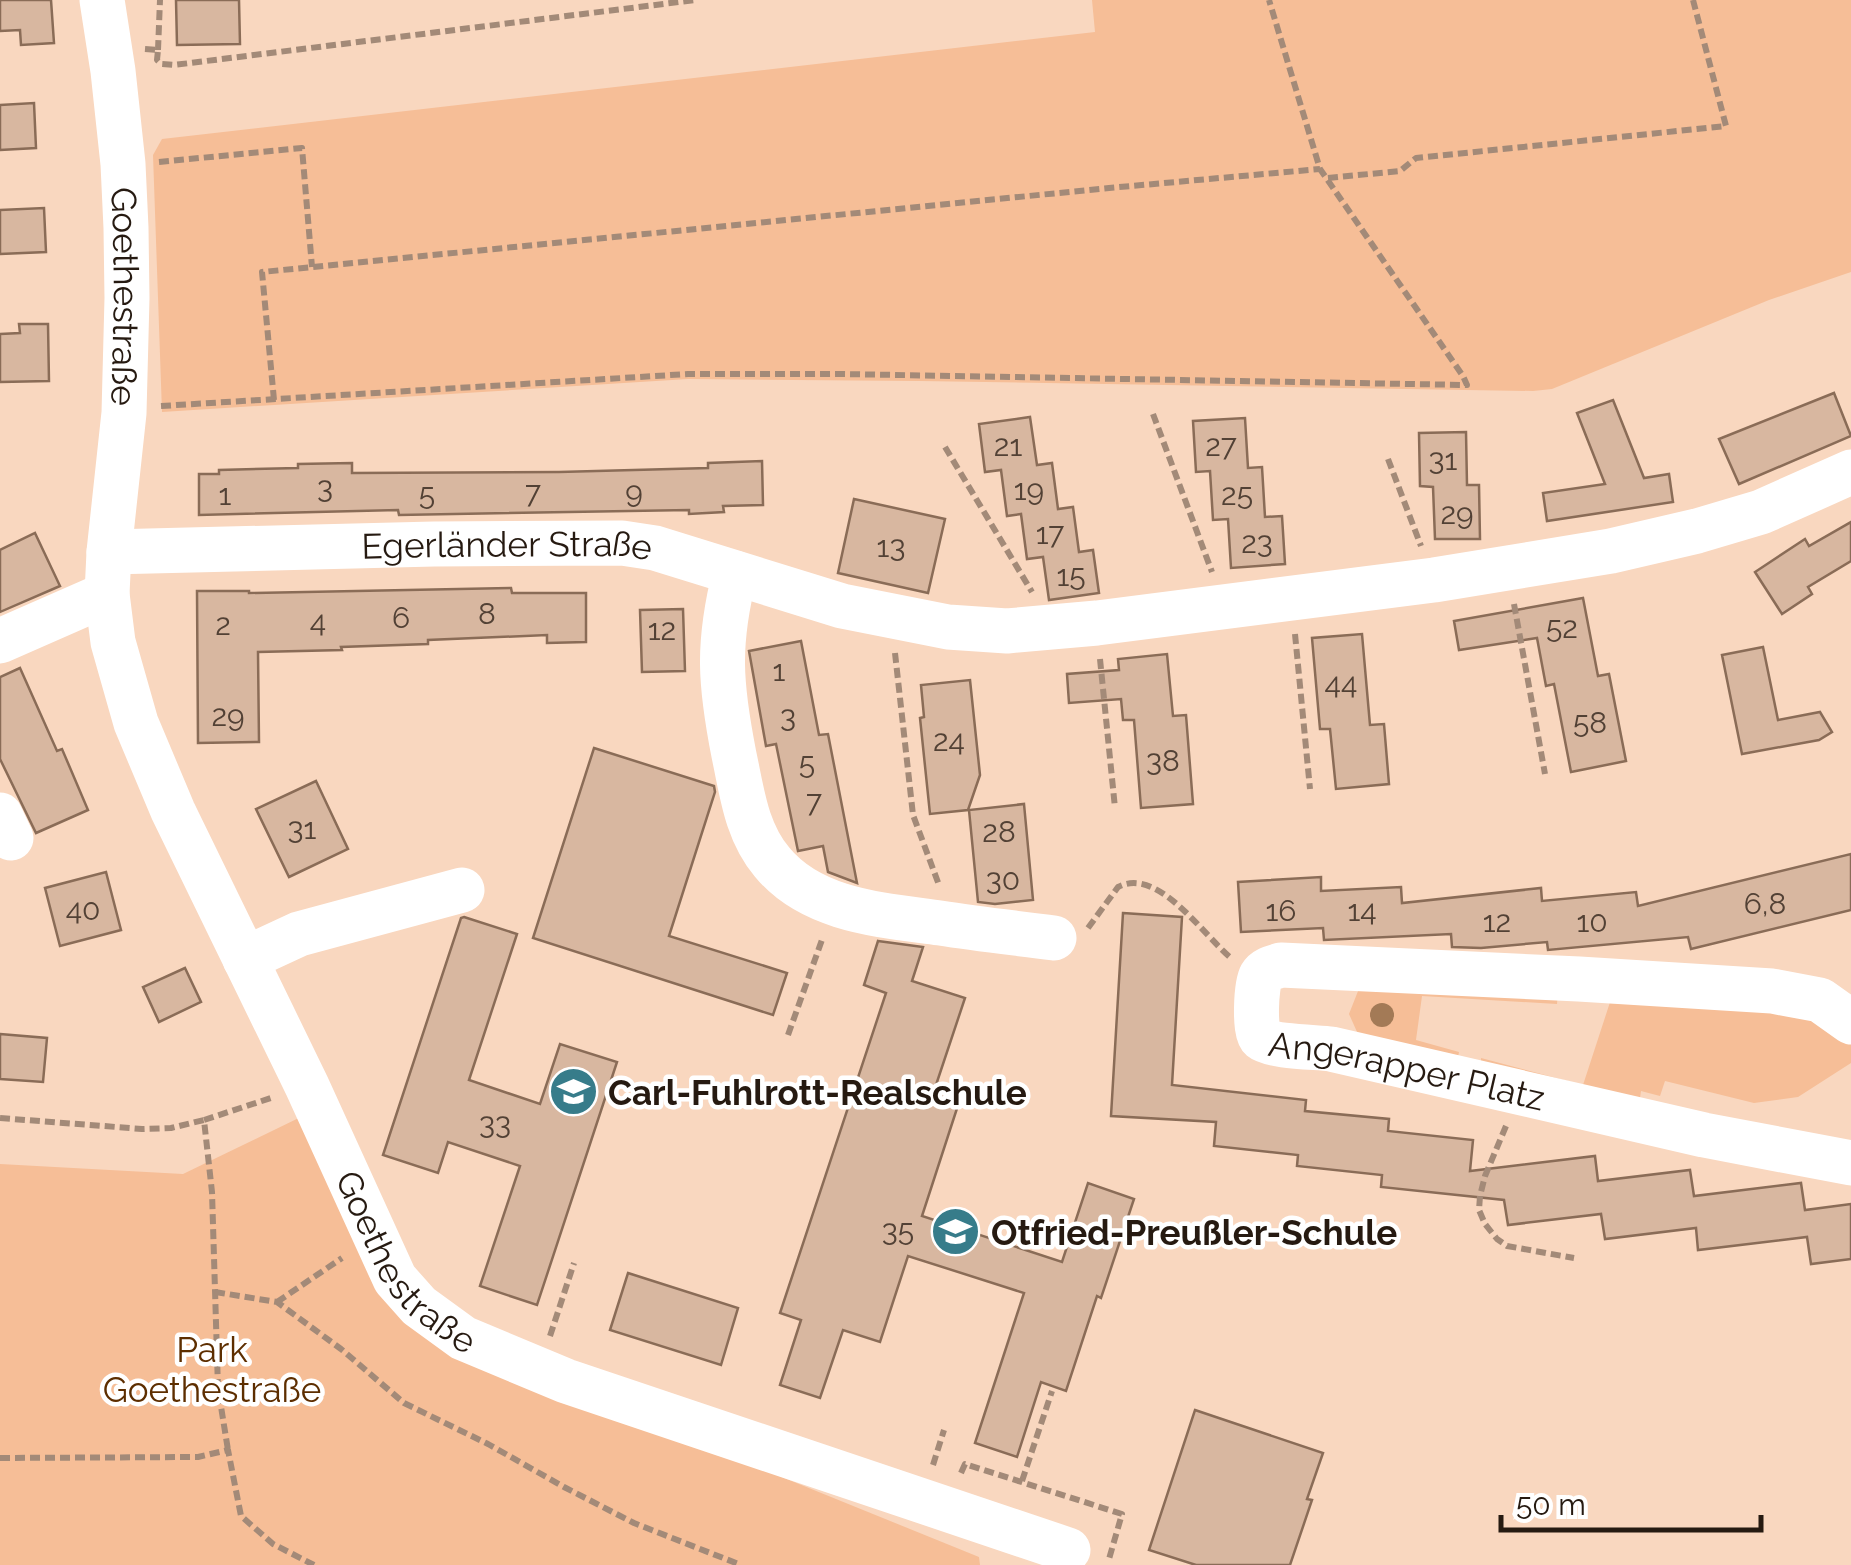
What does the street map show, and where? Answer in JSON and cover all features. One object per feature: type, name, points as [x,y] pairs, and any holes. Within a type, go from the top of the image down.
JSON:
[{"type":"street","name":"Goethestraße","points":[[102,0],[123,164],[127,298],[122,444],[108,573],[114,642],[136,723],[173,811],[307,1086],[395,1279],[419,1306],[462,1338],[566,1380],[1087,1558]]},
{"type":"street","name":"Egerländer Straße","points":[[108,573],[434,544],[622,543],[654,548],[842,606],[948,627],[1008,631],[1434,580],[1611,551],[1697,532],[1761,512],[1851,472]]},
{"type":"street","points":[[0,642],[108,573]]},
{"type":"street","points":[[734,574],[725,614],[721,676],[724,702],[748,820],[772,863],[792,880],[835,903],[882,915],[953,925],[1072,932]]},
{"type":"street","points":[[245,958],[299,934],[462,890]]},
{"type":"street","name":"Angerapper Platz","points":[[1851,1022],[1820,1000],[1772,991],[1281,966],[1269,969],[1259,980],[1256,1029],[1263,1039],[1332,1049],[1704,1135],[1851,1163]]},
{"type":"path","points":[[160,0],[157,60],[174,65],[695,0]]},
{"type":"path","points":[[124,406],[688,374],[1466,385],[1320,169],[1269,0]]},
{"type":"path","points":[[1328,178],[1400,171],[1416,158],[1726,126],[1693,0]]},
{"type":"path","points":[[109,46],[158,50]]},
{"type":"path","points":[[123,164],[302,148],[312,268]]},
{"type":"path","points":[[274,400],[262,272],[1320,169]]},
{"type":"path","points":[[1154,414],[1225,606]]},
{"type":"path","points":[[945,446],[1075,625],[1114,808]]},
{"type":"path","points":[[1388,459],[1434,580]]},
{"type":"path","points":[[1508,568],[1545,774]]},
{"type":"path","points":[[1292,598],[1310,789]]},
{"type":"path","points":[[891,617],[914,816],[953,925]]},
{"type":"path","points":[[1072,932],[1123,884],[1136,883],[1168,896],[1219,948]]},
{"type":"path","points":[[788,1035],[835,903]]},
{"type":"path","points":[[0,1118],[171,1128],[307,1086]]},
{"type":"path","points":[[1519,1092],[1485,1176],[1479,1210],[1485,1224],[1507,1246],[1574,1258]]},
{"type":"path","points":[[204,1120],[212,1192],[218,1388],[241,1516],[273,1544],[314,1565]]},
{"type":"path","points":[[277,1302],[340,1260]]},
{"type":"path","points":[[550,1338],[574,1263]]},
{"type":"path","points":[[215,1292],[277,1302],[404,1402],[634,1523],[740,1565]]},
{"type":"path","points":[[1022,1481],[1052,1391]]},
{"type":"path","points":[[934,1465],[944,1430]]},
{"type":"path","points":[[0,1458],[198,1457],[228,1450]]},
{"type":"path","points":[[960,1477],[965,1464],[1122,1514],[1087,1558]]},
{"type":"green space","points":[[1092,0],[1851,0],[1851,272],[1769,300],[1552,389],[1533,391],[688,379],[162,412],[153,155],[162,139],[1095,32]]},
{"type":"green space","points":[[1362,981],[1558,991],[1557,1004],[1422,996],[1416,1040],[1459,1052],[1456,1067],[1362,1043],[1349,1014]]},
{"type":"green space","points":[[1613,993],[1786,1006],[1851,1041],[1851,1063],[1798,1097],[1754,1103],[1665,1081],[1660,1096],[1641,1091],[1639,1105],[1481,1073],[1481,1058],[1583,1085]]},
{"type":"green space","name":"Park Goethestraße","points":[[309,1113],[409,1317],[481,1355],[979,1557],[980,1565],[0,1565],[0,1164],[183,1174]]},
{"type":"building","points":[[0,0],[51,0],[54,43],[21,45],[20,30],[0,31]]},
{"type":"building","points":[[176,0],[239,0],[240,44],[177,45]]},
{"type":"building","points":[[34,103],[36,148],[0,150],[0,105]]},
{"type":"building","points":[[44,208],[46,252],[0,254],[0,210]]},
{"type":"building","points":[[19,324],[48,324],[49,381],[0,382],[0,334],[20,333]]},
{"type":"building","points":[[1834,393],[1851,436],[1739,484],[1719,439]]},
{"type":"building","points":[[1613,400],[1644,478],[1669,474],[1673,502],[1547,521],[1543,493],[1605,484],[1577,413]]},
{"type":"building","points":[[1030,417],[1037,465],[1052,463],[1058,509],[1073,507],[1079,552],[1093,550],[1099,593],[1049,600],[1043,557],[1027,559],[1021,514],[1007,516],[1001,470],[985,472],[979,424]]},
{"type":"building","points":[[1245,418],[1248,468],[1262,467],[1265,517],[1282,516],[1285,564],[1231,568],[1228,519],[1213,520],[1210,471],[1196,472],[1193,421]]},
{"type":"building","points":[[1466,432],[1467,485],[1479,485],[1480,539],[1435,539],[1433,487],[1420,486],[1419,433]]},
{"type":"building","points":[[762,461],[763,505],[723,506],[724,512],[399,515],[398,510],[199,515],[199,474],[219,474],[219,470],[352,463],[352,473],[559,472],[708,468],[708,463]]},
{"type":"building","points":[[854,499],[945,519],[928,593],[838,573]]},
{"type":"building","points":[[1851,522],[1851,561],[1808,587],[1812,594],[1782,614],[1755,572],[1805,539],[1809,546]]},
{"type":"building","points":[[35,533],[60,586],[0,612],[0,550]]},
{"type":"building","points":[[511,588],[512,593],[586,593],[586,642],[547,643],[547,635],[258,652],[259,742],[198,743],[197,591]]},
{"type":"building","points":[[1583,598],[1598,676],[1609,674],[1626,761],[1571,772],[1554,684],[1546,686],[1537,638],[1459,650],[1454,621]]},
{"type":"building","points":[[683,609],[685,671],[642,672],[640,610]]},
{"type":"building","points":[[1362,634],[1370,725],[1384,724],[1389,784],[1336,789],[1330,729],[1320,729],[1312,638]]},
{"type":"building","points":[[801,641],[819,735],[828,734],[857,883],[828,872],[823,846],[798,851],[776,744],[766,746],[749,651]]},
{"type":"building","points":[[1763,647],[1778,720],[1820,712],[1832,732],[1819,740],[1742,754],[1722,655]]},
{"type":"building","points":[[1167,654],[1173,716],[1186,715],[1193,804],[1141,808],[1134,720],[1123,720],[1121,699],[1069,703],[1067,674],[1119,670],[1118,659]]},
{"type":"building","points":[[20,668],[88,810],[36,833],[0,759],[0,677]]},
{"type":"building","points":[[970,680],[980,775],[968,810],[930,814],[920,718],[924,717],[921,685]]},
{"type":"building","points":[[594,748],[714,786],[669,936],[787,973],[773,1015],[533,938]]},
{"type":"building","points":[[316,781],[348,849],[289,877],[256,809]]},
{"type":"building","points":[[1024,804],[1033,900],[978,902],[969,810]]},
{"type":"building","points":[[1851,854],[1851,910],[1691,949],[1688,937],[1548,950],[1547,942],[1452,947],[1451,934],[1324,940],[1323,928],[1241,932],[1238,882],[1321,877],[1321,891],[1401,887],[1402,903],[1541,888],[1542,901],[1636,892],[1638,906]]},
{"type":"building","points":[[106,872],[121,930],[60,946],[45,888]]},
{"type":"building","points":[[1123,913],[1182,917],[1172,1085],[1306,1100],[1305,1111],[1389,1119],[1388,1131],[1473,1140],[1470,1171],[1595,1156],[1598,1181],[1690,1170],[1694,1196],[1801,1183],[1805,1210],[1851,1204],[1851,1259],[1811,1264],[1807,1237],[1698,1250],[1696,1228],[1605,1239],[1601,1214],[1508,1225],[1504,1200],[1381,1187],[1382,1175],[1297,1166],[1298,1155],[1214,1146],[1216,1122],[1111,1116]]},
{"type":"building","points":[[464,917],[517,934],[469,1080],[540,1104],[560,1044],[617,1062],[537,1305],[480,1286],[520,1166],[448,1142],[438,1173],[383,1155]]},
{"type":"building","points":[[878,941],[923,947],[912,981],[965,998],[936,1085],[962,1093],[922,1216],[1062,1262],[1088,1183],[1134,1199],[1066,1391],[1041,1382],[1017,1457],[975,1443],[1024,1293],[908,1256],[880,1342],[843,1330],[820,1398],[780,1385],[801,1320],[780,1313],[886,993],[864,985]]},
{"type":"building","points":[[185,968],[201,1002],[159,1022],[143,987]]},
{"type":"building","points":[[0,1034],[47,1038],[43,1082],[0,1079]]},
{"type":"building","points":[[628,1273],[738,1308],[721,1365],[610,1330]]},
{"type":"building","points":[[1195,1410],[1323,1453],[1290,1565],[1196,1565],[1149,1550]]},
{"type":"place","name":"Carl-Fuhlrott-Realschule","points":[[573,1092]]},
{"type":"place","name":"Otfried-Preußler-Schule","points":[[956,1232]]}]
